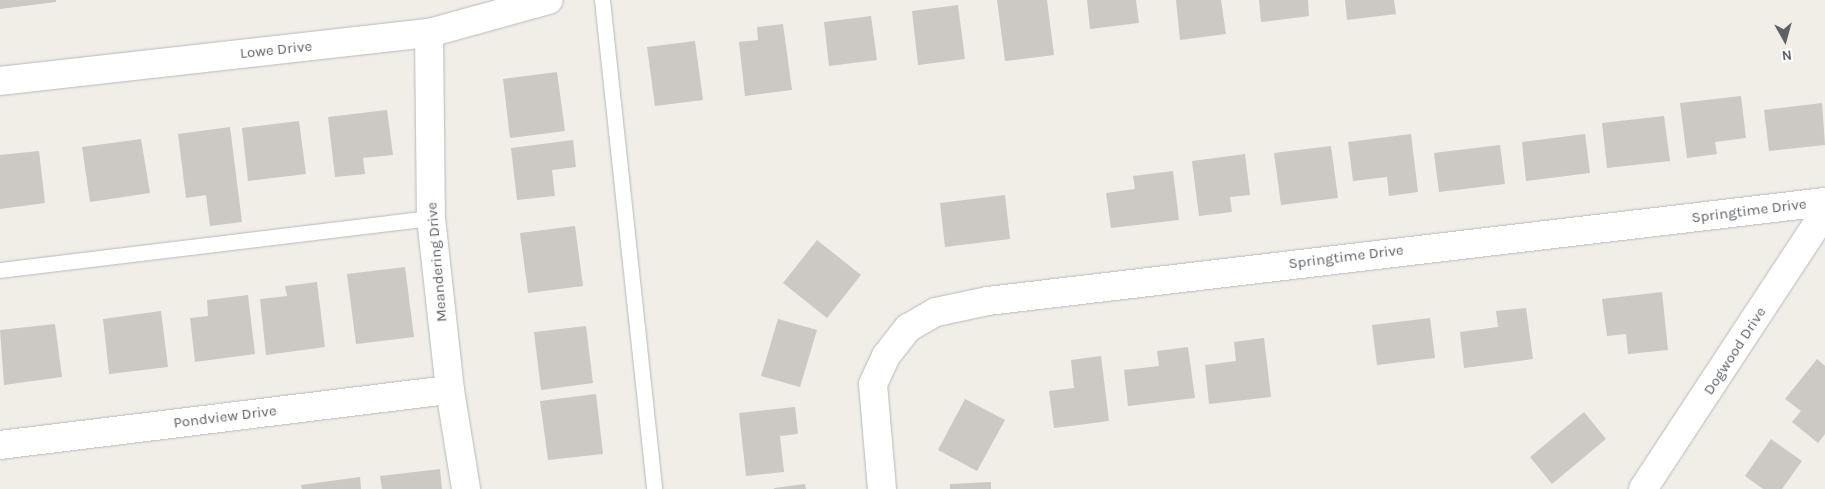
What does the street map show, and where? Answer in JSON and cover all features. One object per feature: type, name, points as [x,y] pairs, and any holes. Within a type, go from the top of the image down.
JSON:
[{"type":"street","name":"Lowe Drive","points":[[0,81],[429,32],[549,0]]},
{"type":"street","name":"Meandering Drive","points":[[429,32],[431,218],[450,390],[466,489]]},
{"type":"street","name":"Springtime Drive","points":[[882,489],[873,384],[886,356],[908,328],[936,312],[988,301],[1825,202]]},
{"type":"street","name":"Dogwood Drive","points":[[1643,489],[1825,212]]},
{"type":"street","name":"Pondview Drive","points":[[0,445],[450,390]]},
{"type":"lane","points":[[602,0],[654,489]]},
{"type":"lane","points":[[0,270],[431,218]]},
{"type":"building","points":[[0,0],[56,0],[56,2],[0,9]]},
{"type":"building","points":[[997,0],[1047,0],[1054,55],[1005,61]]},
{"type":"building","points":[[1087,0],[1136,0],[1139,23],[1090,29]]},
{"type":"building","points":[[1176,0],[1221,0],[1226,34],[1180,40]]},
{"type":"building","points":[[1259,0],[1308,0],[1309,16],[1261,22]]},
{"type":"building","points":[[1345,0],[1394,0],[1396,14],[1347,20]]},
{"type":"building","points":[[958,5],[965,59],[918,65],[912,11]]},
{"type":"building","points":[[871,16],[877,60],[829,66],[824,22]]},
{"type":"building","points":[[783,24],[792,90],[745,96],[739,42],[758,40],[757,27]]},
{"type":"building","points":[[695,41],[703,100],[655,106],[647,47]]},
{"type":"building","points":[[557,72],[565,131],[510,138],[503,79]]},
{"type":"building","points":[[1741,96],[1746,138],[1715,142],[1717,154],[1687,158],[1680,103]]},
{"type":"building","points":[[1822,103],[1825,145],[1769,151],[1764,110]]},
{"type":"building","points":[[387,110],[393,155],[363,158],[365,174],[335,177],[328,117]]},
{"type":"building","points":[[1664,116],[1670,161],[1607,168],[1602,123]]},
{"type":"building","points":[[299,121],[306,174],[248,181],[242,128]]},
{"type":"building","points":[[230,127],[242,222],[210,226],[206,195],[186,198],[178,134]]},
{"type":"building","points":[[1411,134],[1418,192],[1389,196],[1387,177],[1353,181],[1348,142]]},
{"type":"building","points":[[1585,134],[1590,173],[1526,181],[1522,142]]},
{"type":"building","points":[[141,139],[150,193],[90,202],[82,147]]},
{"type":"building","points":[[573,140],[576,167],[552,170],[555,196],[517,200],[511,148]]},
{"type":"building","points":[[1500,145],[1505,184],[1439,192],[1434,153]]},
{"type":"building","points":[[1331,146],[1338,198],[1281,205],[1274,153]]},
{"type":"building","points":[[39,151],[45,203],[0,209],[0,155]]},
{"type":"building","points":[[1245,154],[1250,195],[1230,197],[1232,212],[1199,216],[1192,161]]},
{"type":"building","points":[[1173,171],[1179,220],[1111,228],[1106,193],[1135,189],[1133,176]]},
{"type":"building","points":[[1005,195],[1010,239],[945,247],[940,203]]},
{"type":"building","points":[[575,226],[583,286],[528,293],[520,233]]},
{"type":"building","points":[[817,240],[861,275],[827,318],[783,283]]},
{"type":"building","points":[[405,267],[414,337],[356,344],[347,274]]},
{"type":"building","points":[[317,282],[325,347],[266,355],[260,299],[287,296],[285,286]]},
{"type":"building","points":[[1662,292],[1668,350],[1628,354],[1626,334],[1607,336],[1602,299]]},
{"type":"building","points":[[248,295],[255,354],[195,362],[190,318],[208,316],[207,300]]},
{"type":"building","points":[[1526,308],[1533,359],[1464,368],[1460,332],[1498,327],[1496,311]]},
{"type":"building","points":[[161,311],[168,367],[109,374],[103,319]]},
{"type":"building","points":[[1430,318],[1435,358],[1377,365],[1372,325]]},
{"type":"building","points":[[778,319],[817,330],[800,387],[761,376]]},
{"type":"building","points":[[55,324],[62,377],[4,385],[0,330]]},
{"type":"building","points":[[586,326],[593,383],[541,390],[534,332]]},
{"type":"building","points":[[1264,338],[1271,397],[1209,404],[1205,365],[1236,361],[1234,342]]},
{"type":"building","points":[[1188,347],[1195,398],[1128,406],[1124,370],[1159,366],[1157,351]]},
{"type":"building","points":[[1101,356],[1109,421],[1054,428],[1049,391],[1074,388],[1071,360]]},
{"type":"building","points":[[1817,359],[1825,366],[1825,434],[1818,443],[1792,422],[1801,411],[1785,399]]},
{"type":"building","points":[[596,394],[603,454],[548,460],[540,401]]},
{"type":"building","points":[[965,399],[1005,420],[977,471],[938,450]]},
{"type":"building","points":[[795,407],[798,434],[780,436],[784,472],[746,476],[739,413]]},
{"type":"building","points":[[1584,412],[1606,439],[1552,484],[1530,457]]},
{"type":"building","points":[[1771,439],[1802,461],[1782,489],[1763,489],[1745,476]]},
{"type":"building","points":[[440,469],[442,489],[382,489],[380,476]]},
{"type":"building","points":[[360,477],[361,489],[302,489],[301,485]]},
{"type":"building","points":[[991,482],[991,489],[950,489],[950,484]]},
{"type":"building","points":[[805,484],[806,489],[774,489],[774,488]]}]
